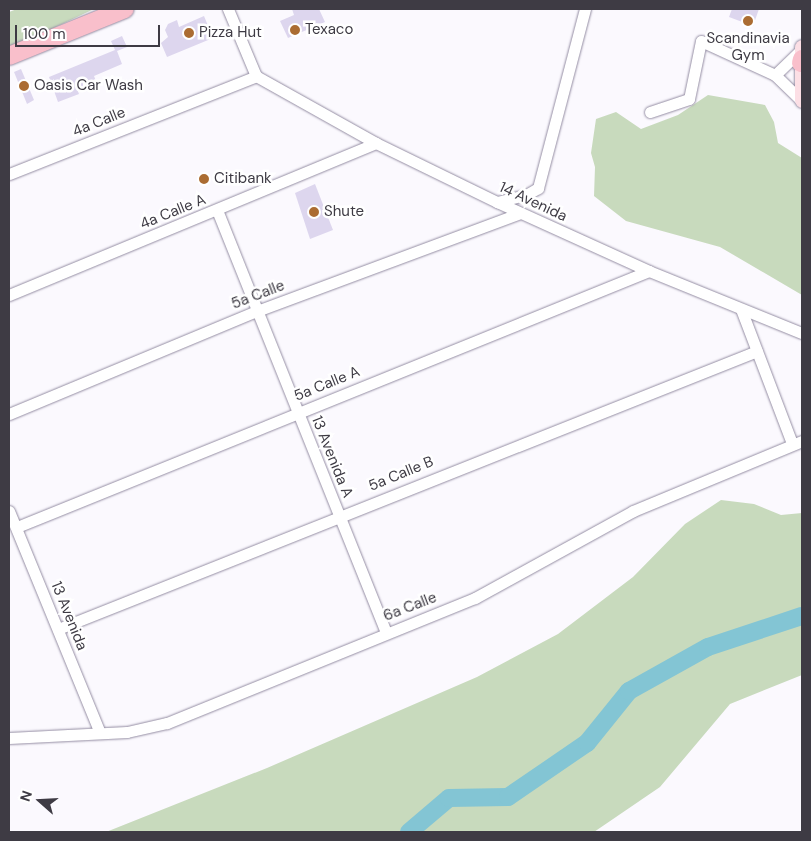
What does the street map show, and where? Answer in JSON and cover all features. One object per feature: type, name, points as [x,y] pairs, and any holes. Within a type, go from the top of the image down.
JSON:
[{"type":"main road","points":[[9,56],[125,9]]},
{"type":"main road","points":[[802,55],[802,100]]},
{"type":"street","points":[[228,9],[256,76]]},
{"type":"street","points":[[496,202],[526,195],[538,188],[585,9]]},
{"type":"street","points":[[650,112],[689,98],[701,41],[775,76],[802,100]]},
{"type":"street","points":[[775,76],[802,55]]},
{"type":"street","name":"14 Avenida","points":[[256,76],[376,143],[496,202],[649,271],[741,308]]},
{"type":"street","name":"4a Calle","points":[[9,174],[256,76]]},
{"type":"street","name":"4a Calle A","points":[[9,295],[376,143]]},
{"type":"street","name":"13 Avenida A","points":[[217,210],[386,632]]},
{"type":"street","name":"5a Calle","points":[[9,414],[257,311],[520,213]]},
{"type":"street","name":"5a Calle A","points":[[17,527],[298,411],[649,271]]},
{"type":"street","points":[[741,308],[802,334]]},
{"type":"street","points":[[741,308],[797,442]]},
{"type":"street","name":"5a Calle B","points":[[58,629],[339,515],[758,352]]},
{"type":"street","name":"6a Calle","points":[[9,738],[100,733],[167,723],[386,632],[475,598],[633,511],[797,442]]},
{"type":"street","name":"13 Avenida","points":[[9,511],[100,733]]},
{"type":"green space","points":[[17,9],[94,9],[9,49],[9,12]]},
{"type":"green space","points":[[708,95],[765,105],[774,122],[778,143],[802,158],[802,295],[720,247],[626,221],[594,196],[595,167],[591,153],[596,119],[616,112],[641,129],[678,115]]},
{"type":"green space","points":[[721,500],[754,504],[781,515],[802,513],[802,675],[730,704],[660,787],[594,832],[106,832],[267,768],[477,677],[558,634],[633,577],[685,524]]},
{"type":"building","name":"Texaco","points":[[292,9],[319,9],[325,22],[288,38],[280,21],[294,15]]},
{"type":"building","name":"Scandinavia Gym","points":[[732,9],[759,9],[753,26],[729,17]]},
{"type":"building","name":"Pizza Hut","points":[[204,16],[213,38],[167,57],[161,43],[168,37],[165,30],[168,24],[177,20],[179,27]]},
{"type":"building","points":[[122,36],[127,47],[117,51],[122,64],[94,76],[96,81],[77,89],[79,94],[58,102],[49,77],[115,50],[111,41]]},
{"type":"building","name":"Oasis Car Wash","points":[[21,69],[34,100],[27,104],[14,72]]},
{"type":"building","name":"Shute","points":[[315,184],[333,230],[310,239],[295,193]]},
{"type":"waterway","points":[[409,832],[449,798],[508,797],[587,743],[629,691],[708,647],[802,616]]},
{"type":"place","name":"Scandinavia Gym","points":[[748,21]]},
{"type":"place","name":"Texaco","points":[[295,30]]},
{"type":"place","name":"Pizza Hut","points":[[189,33]]},
{"type":"place","name":"Oasis Car Wash","points":[[24,86]]},
{"type":"place","name":"Citibank","points":[[204,179]]},
{"type":"place","name":"Shute","points":[[314,212]]}]
